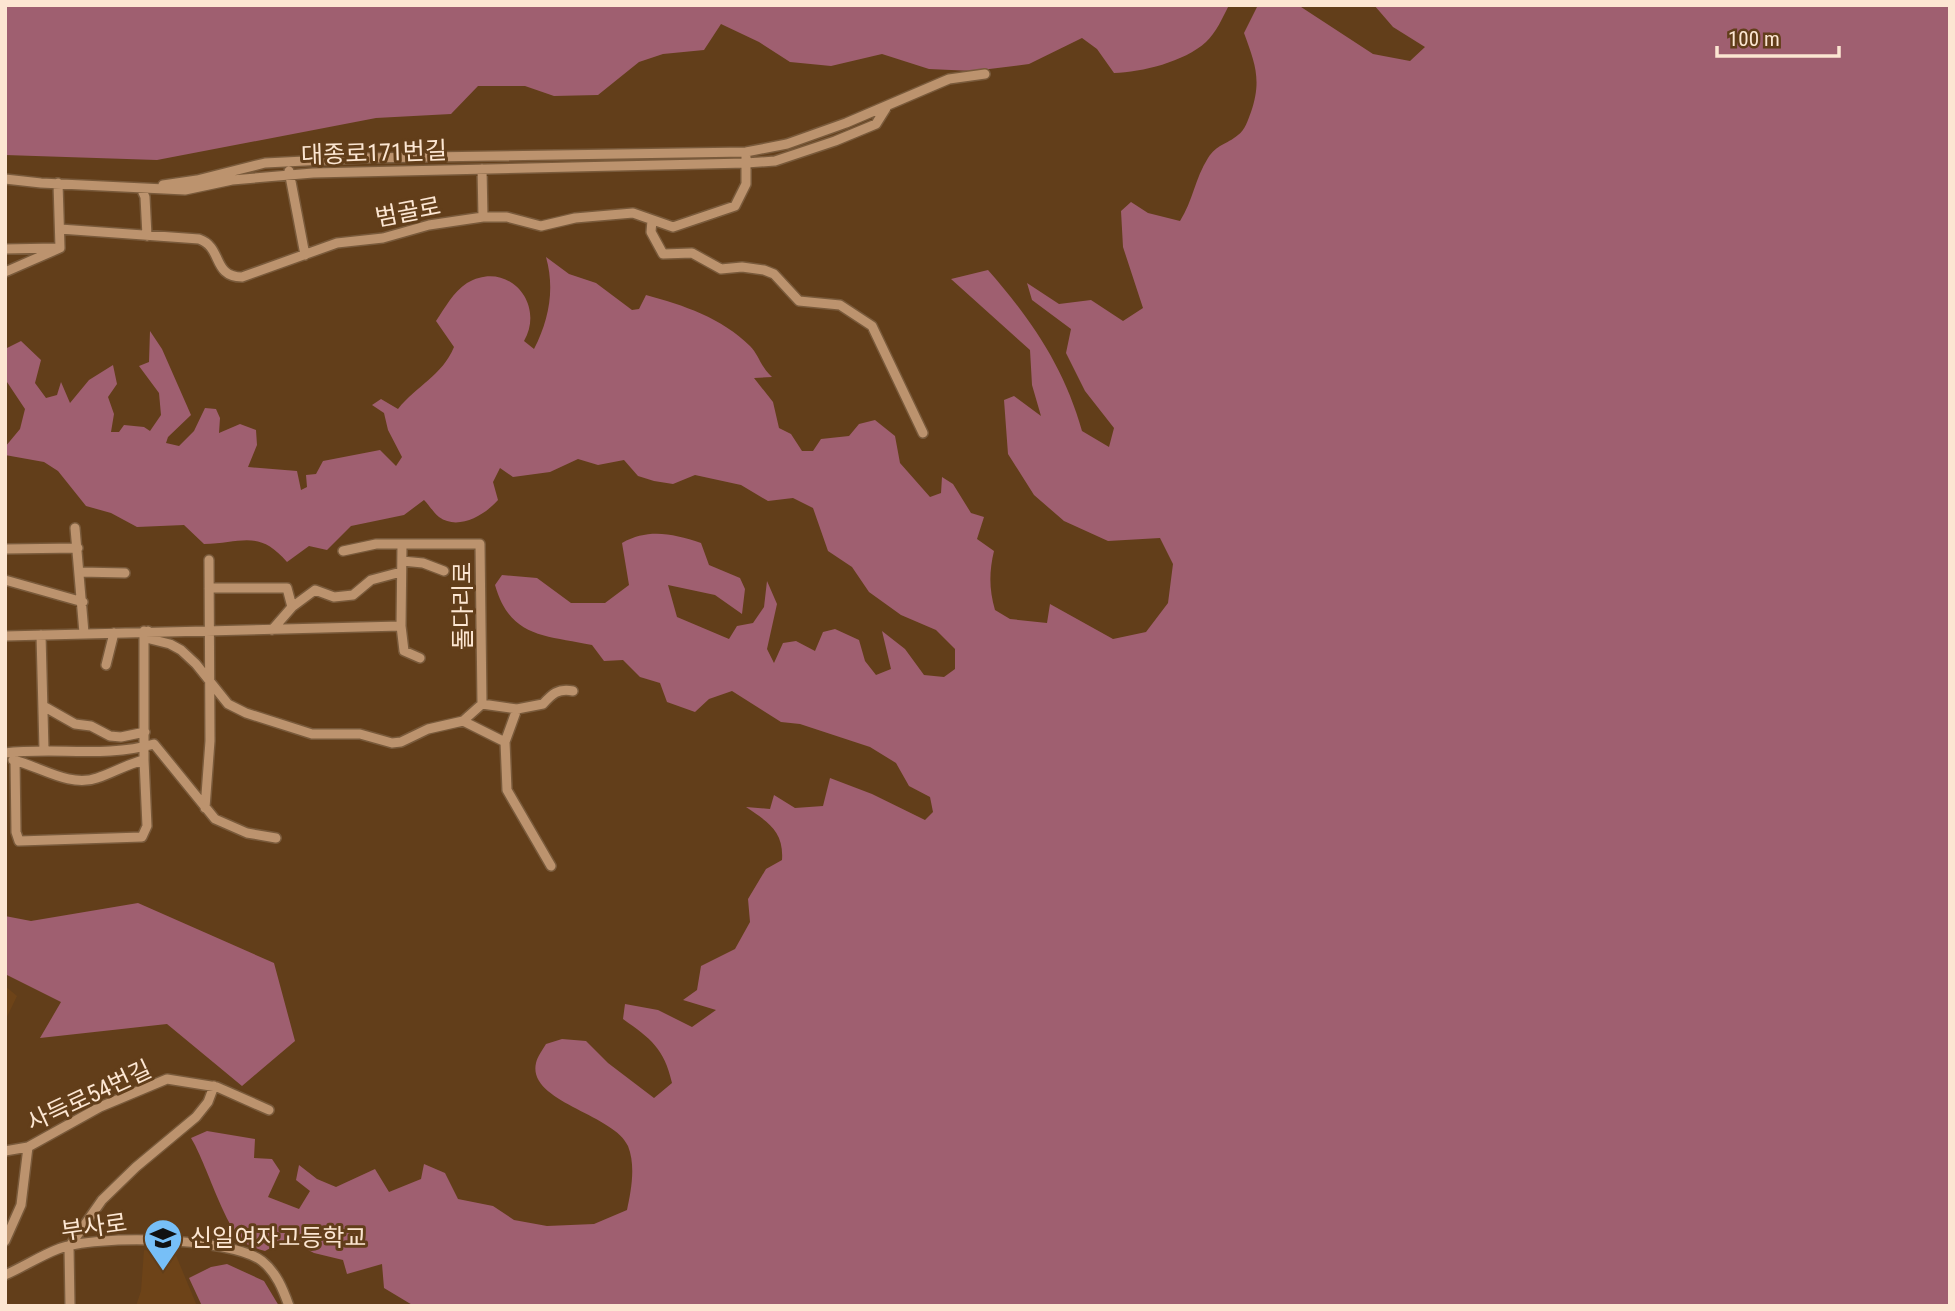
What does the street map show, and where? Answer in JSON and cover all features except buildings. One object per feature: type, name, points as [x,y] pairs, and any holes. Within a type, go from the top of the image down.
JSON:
[{"type":"street","points":[[147,236],[145,197],[141,188],[197,180],[265,163],[746,152],[787,144],[886,108],[949,79],[985,74]]},
{"type":"street","name":"대종로171번길","points":[[5,179],[185,190],[232,180],[289,175],[775,161],[876,124],[886,108]]},
{"type":"street","points":[[746,152],[746,163]]},
{"type":"street","points":[[287,162],[305,255]]},
{"type":"street","name":"범골로","points":[[60,229],[206,241],[224,272],[235,277],[264,271],[346,241],[391,236],[429,225],[483,217],[507,217],[541,226],[575,218],[632,213],[662,225],[681,226],[735,206],[746,184],[746,163]]},
{"type":"street","points":[[482,169],[483,217]]},
{"type":"street","points":[[58,183],[60,248]]},
{"type":"street","points":[[652,220],[651,232],[663,254],[692,253],[726,270],[742,267],[764,270],[774,274],[799,301],[839,305],[872,326],[923,433]]},
{"type":"street","points":[[5,249],[60,248]]},
{"type":"street","points":[[5,272],[60,248]]},
{"type":"street","points":[[75,528],[81,572],[84,633]]},
{"type":"street","name":"돌다리로","points":[[343,551],[376,544],[480,544],[482,704]]},
{"type":"street","name":"돌다리로","points":[[402,545],[401,626],[404,651],[420,657]]},
{"type":"street","points":[[5,549],[78,548]]},
{"type":"street","points":[[205,808],[210,741],[209,560]]},
{"type":"street","name":"돌다리로","points":[[272,630],[292,607],[315,590],[334,597],[353,595],[371,580],[401,567],[423,563],[444,571]]},
{"type":"street","points":[[81,572],[108,570],[125,573]]},
{"type":"street","points":[[5,580],[83,602]]},
{"type":"street","points":[[209,588],[287,588],[292,607]]},
{"type":"street","points":[[5,636],[401,626]]},
{"type":"street","points":[[146,631],[150,639],[181,650],[208,677],[228,704],[246,713],[312,734],[360,734],[392,743],[429,729],[463,721],[482,704],[517,709],[548,707],[552,694],[564,690],[573,691]]},
{"type":"street","points":[[9,757],[19,841],[142,837],[147,826],[144,760],[146,631]]},
{"type":"street","points":[[106,665],[114,633]]},
{"type":"street","points":[[41,635],[45,707],[44,750]]},
{"type":"street","points":[[45,707],[75,724],[91,726],[110,736],[121,737],[145,732]]},
{"type":"street","points":[[517,709],[505,742],[507,790],[551,866]]},
{"type":"street","points":[[463,721],[505,742]]},
{"type":"street","points":[[9,757],[44,750],[132,751],[154,744],[205,808],[227,827],[276,838]]},
{"type":"street","points":[[9,757],[66,779],[81,780],[96,779],[144,760]]},
{"type":"street","name":"사득로54번길","points":[[5,1151],[28,1147],[100,1107],[167,1079],[214,1086],[269,1110]]},
{"type":"street","points":[[70,1306],[69,1247],[102,1200],[136,1167],[196,1117],[208,1102],[214,1086]]},
{"type":"street","points":[[5,1241],[21,1205],[28,1147]]},
{"type":"street","name":"부사로","points":[[5,1275],[60,1248],[129,1240],[205,1243],[240,1250],[261,1260],[276,1275],[289,1306]]},
{"type":"shaded area","points":[[5,5],[1229,5],[1213,34],[1197,49],[1162,65],[1114,73],[1097,49],[1082,38],[1029,64],[973,71],[929,69],[882,54],[831,66],[790,62],[759,42],[721,24],[704,50],[663,54],[639,62],[598,95],[554,96],[525,86],[478,86],[451,114],[376,118],[157,160],[5,155]]},
{"type":"shaded area","points":[[1258,5],[1298,5],[1373,54],[1410,61],[1425,47],[1393,27],[1374,5],[1950,5],[1950,1306],[414,1306],[384,1288],[382,1264],[347,1274],[343,1260],[314,1253],[287,1239],[265,1251],[245,1243],[231,1225],[191,1138],[207,1131],[255,1139],[254,1158],[272,1159],[280,1171],[268,1197],[299,1209],[310,1191],[296,1180],[299,1165],[317,1179],[336,1187],[375,1169],[389,1192],[421,1179],[424,1164],[445,1173],[458,1199],[493,1206],[514,1220],[547,1226],[594,1224],[627,1210],[632,1170],[628,1146],[620,1135],[606,1125],[557,1098],[545,1088],[537,1076],[536,1063],[546,1044],[562,1039],[586,1041],[608,1063],[654,1098],[672,1083],[669,1071],[655,1045],[623,1019],[625,1004],[658,1010],[692,1027],[716,1010],[683,1000],[697,990],[701,966],[735,949],[750,922],[748,899],[766,869],[782,860],[780,842],[773,828],[746,807],[770,809],[774,795],[795,808],[823,806],[830,778],[872,794],[925,820],[933,812],[930,797],[909,786],[896,763],[870,747],[800,724],[781,722],[732,691],[709,699],[695,712],[667,702],[660,683],[640,677],[623,660],[604,661],[592,645],[545,636],[520,625],[510,615],[495,585],[502,575],[537,578],[571,603],[605,603],[629,585],[622,543],[642,535],[671,535],[701,543],[709,565],[740,578],[745,589],[742,614],[715,595],[668,585],[677,617],[729,639],[737,626],[753,623],[764,607],[767,581],[777,604],[767,649],[774,663],[783,643],[796,641],[815,651],[823,632],[835,629],[859,640],[865,661],[876,675],[891,669],[882,631],[905,649],[924,675],[944,677],[955,669],[955,649],[936,630],[901,615],[869,592],[852,567],[828,551],[813,508],[793,498],[768,501],[741,485],[695,475],[673,484],[654,481],[638,476],[624,460],[598,465],[578,459],[550,472],[513,477],[500,468],[493,482],[498,500],[479,516],[463,522],[446,521],[424,500],[404,515],[351,526],[327,550],[309,546],[287,562],[268,545],[258,542],[249,540],[204,544],[184,525],[137,527],[111,513],[86,506],[58,471],[44,462],[5,455],[5,447],[20,429],[25,409],[5,379],[5,349],[21,341],[41,360],[35,383],[46,398],[57,395],[61,382],[70,403],[89,380],[113,365],[117,384],[108,397],[114,414],[111,432],[119,432],[124,425],[144,427],[150,431],[161,415],[159,393],[139,366],[149,362],[150,331],[162,349],[191,415],[168,437],[166,443],[179,446],[194,431],[205,408],[216,409],[220,418],[219,433],[240,424],[256,430],[257,445],[248,467],[297,471],[301,490],[307,487],[306,475],[316,474],[323,461],[380,450],[396,466],[402,457],[388,430],[384,413],[372,405],[381,399],[398,409],[443,366],[454,347],[436,321],[453,296],[467,283],[482,277],[496,277],[519,289],[530,313],[530,327],[524,341],[534,349],[549,304],[550,281],[546,257],[569,274],[596,283],[632,310],[639,309],[646,295],[715,320],[739,336],[753,349],[772,377],[754,378],[773,402],[779,428],[791,434],[802,451],[813,451],[821,439],[849,436],[859,424],[875,420],[895,436],[900,463],[930,497],[941,493],[942,477],[953,484],[971,513],[984,517],[977,539],[994,551],[990,580],[995,610],[1010,619],[1047,623],[1050,604],[1113,639],[1146,632],[1168,603],[1173,564],[1160,538],[1108,541],[1064,521],[1034,495],[1008,454],[1004,400],[1014,396],[1041,416],[1032,385],[1030,350],[951,279],[988,270],[1032,326],[1056,365],[1082,431],[1109,447],[1114,428],[1085,391],[1066,353],[1071,329],[1032,300],[1027,283],[1059,304],[1091,300],[1123,321],[1143,308],[1123,247],[1121,211],[1131,202],[1148,213],[1180,221],[1208,158],[1243,130],[1254,101],[1257,81],[1244,33]]},
{"type":"shaded area","points":[[138,903],[274,963],[295,1041],[242,1086],[167,1024],[40,1038],[61,1002],[5,974],[5,916],[31,921]]},
{"type":"shaded area","points":[[5,986],[17,996],[5,1021]]},
{"type":"shaded area","name":"신일여자고등학교","points":[[144,1250],[175,1253],[197,1306],[136,1306],[141,1291]]},
{"type":"shaded area","points":[[227,1264],[264,1281],[279,1306],[202,1306],[189,1278],[211,1267]]},
{"type":"place","name":"신일여자고등학교","points":[[163,1272]]}]
